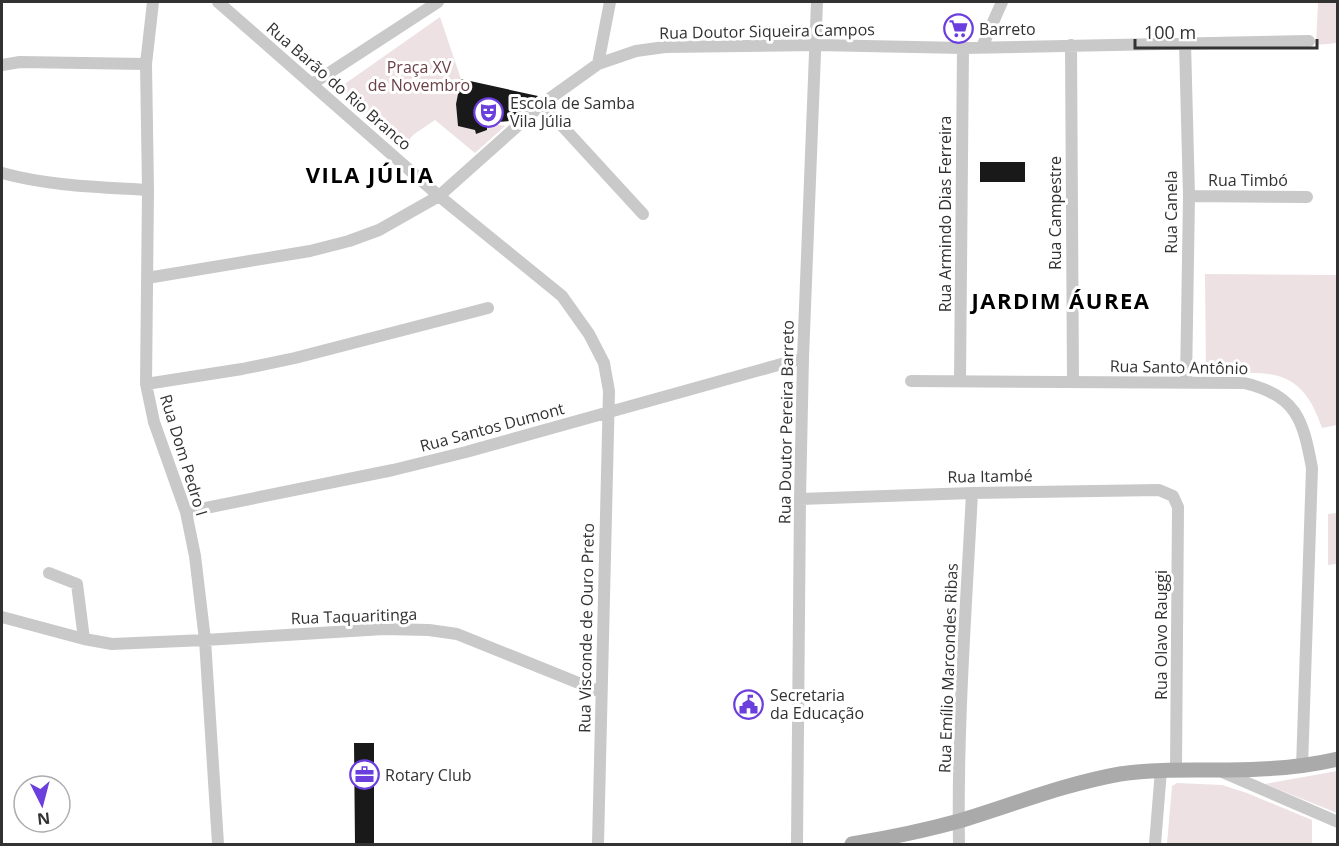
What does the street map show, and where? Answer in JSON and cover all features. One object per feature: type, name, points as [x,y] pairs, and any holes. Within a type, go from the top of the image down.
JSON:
[{"type":"main road","points":[[852,844],[914,833],[959,821],[1094,779],[1169,770],[1216,770],[1242,775],[1302,767],[1338,759]]},
{"type":"street","name":"Rua Dom Pedro I","points":[[153,2],[146,64],[148,190],[146,384],[154,422],[186,512],[195,556],[205,640],[218,844]]},
{"type":"street","name":"Rua Barão do Rio Branco","points":[[218,2],[440,196],[562,296],[589,334],[604,363],[609,391],[609,412]]},
{"type":"street","points":[[312,84],[438,2]]},
{"type":"street","points":[[598,64],[610,2]]},
{"type":"street","name":"Rua Doutor Pereira Barreto","points":[[797,844],[803,358],[817,2]]},
{"type":"street","points":[[982,47],[1002,2]]},
{"type":"street","name":"Rua Doutor Siqueira Campos","points":[[147,278],[310,251],[379,230],[440,196],[542,104],[598,64],[636,51],[665,47],[816,45],[963,48],[1309,41]]},
{"type":"street","name":"Rua Canela","points":[[1185,42],[1189,196],[1186,382]]},
{"type":"street","name":"Rua Campestre","points":[[1071,45],[1072,382]]},
{"type":"street","name":"Rua Armindo Dias Ferreira","points":[[960,381],[963,48]]},
{"type":"street","points":[[3,61],[146,64]]},
{"type":"street","points":[[542,104],[643,214]]},
{"type":"street","points":[[2,173],[20,178],[78,186],[148,190]]},
{"type":"street","name":"Rua Timbó","points":[[1189,196],[1307,197]]},
{"type":"street","points":[[146,384],[295,358],[488,308]]},
{"type":"street","name":"Rua Santos Dumont","points":[[186,512],[393,470],[466,452],[803,358]]},
{"type":"street","name":"Rua Santo Antônio","points":[[911,381],[1244,383],[1263,387],[1284,399],[1297,415],[1306,439],[1312,468],[1302,767]]},
{"type":"street","name":"Rua Visconde de Ouro Preto","points":[[598,844],[609,412]]},
{"type":"street","name":"Rua Itambé","points":[[800,499],[1159,490],[1167,492],[1177,501]]},
{"type":"street","name":"Rua Emílio Marcondes Ribas","points":[[959,844],[965,623],[972,493]]},
{"type":"street","name":"Rua Olavo Rauggi","points":[[1155,844],[1169,770],[1177,501]]},
{"type":"street","points":[[50,573],[77,584],[84,639]]},
{"type":"street","name":"Rua Taquaritinga","points":[[2,617],[84,639],[112,644],[384,629],[429,630],[457,634],[601,692]]},
{"type":"street","points":[[1242,775],[1338,822]]},
{"type":"green space","points":[[1318,2],[1337,2],[1337,43],[1316,45]]},
{"type":"green space","name":"Praça XV de Novembro","points":[[440,17],[461,79],[456,104],[458,126],[474,127],[476,134],[487,130],[487,123],[505,126],[475,153],[435,120],[413,135],[403,148],[343,92],[342,88],[346,83]]},
{"type":"green space","points":[[1205,274],[1337,275],[1337,425],[1322,428],[1313,407],[1303,392],[1291,382],[1278,376],[1263,373],[1206,375]]},
{"type":"green space","points":[[1337,513],[1337,564],[1328,565],[1328,514]]},
{"type":"green space","points":[[1337,771],[1337,813],[1265,784]]},
{"type":"green space","points":[[1177,783],[1222,785],[1312,820],[1312,844],[1167,844],[1172,786]]},
{"type":"building","name":"Escola de Samba Vila Júlia","points":[[461,79],[538,96],[511,121],[487,123],[487,130],[476,134],[475,130],[458,126],[456,104]]},
{"type":"building","points":[[980,162],[1025,162],[1025,182],[980,182]]},
{"type":"building","name":"Rotary Club","points":[[354,743],[374,743],[374,844],[355,844]]},
{"type":"place","name":"Barreto","points":[[958,29]]},
{"type":"place","name":"Escola de Samba Vila Júlia","points":[[489,112]]},
{"type":"place","name":"Secretaria da Educação","points":[[749,704]]},
{"type":"place","name":"Rotary Club","points":[[364,775]]},
{"type":"district","name":"VILA JÚLIA","points":[[370,174]]},
{"type":"district","name":"JARDIM ÁUREA","points":[[1061,300]]}]
